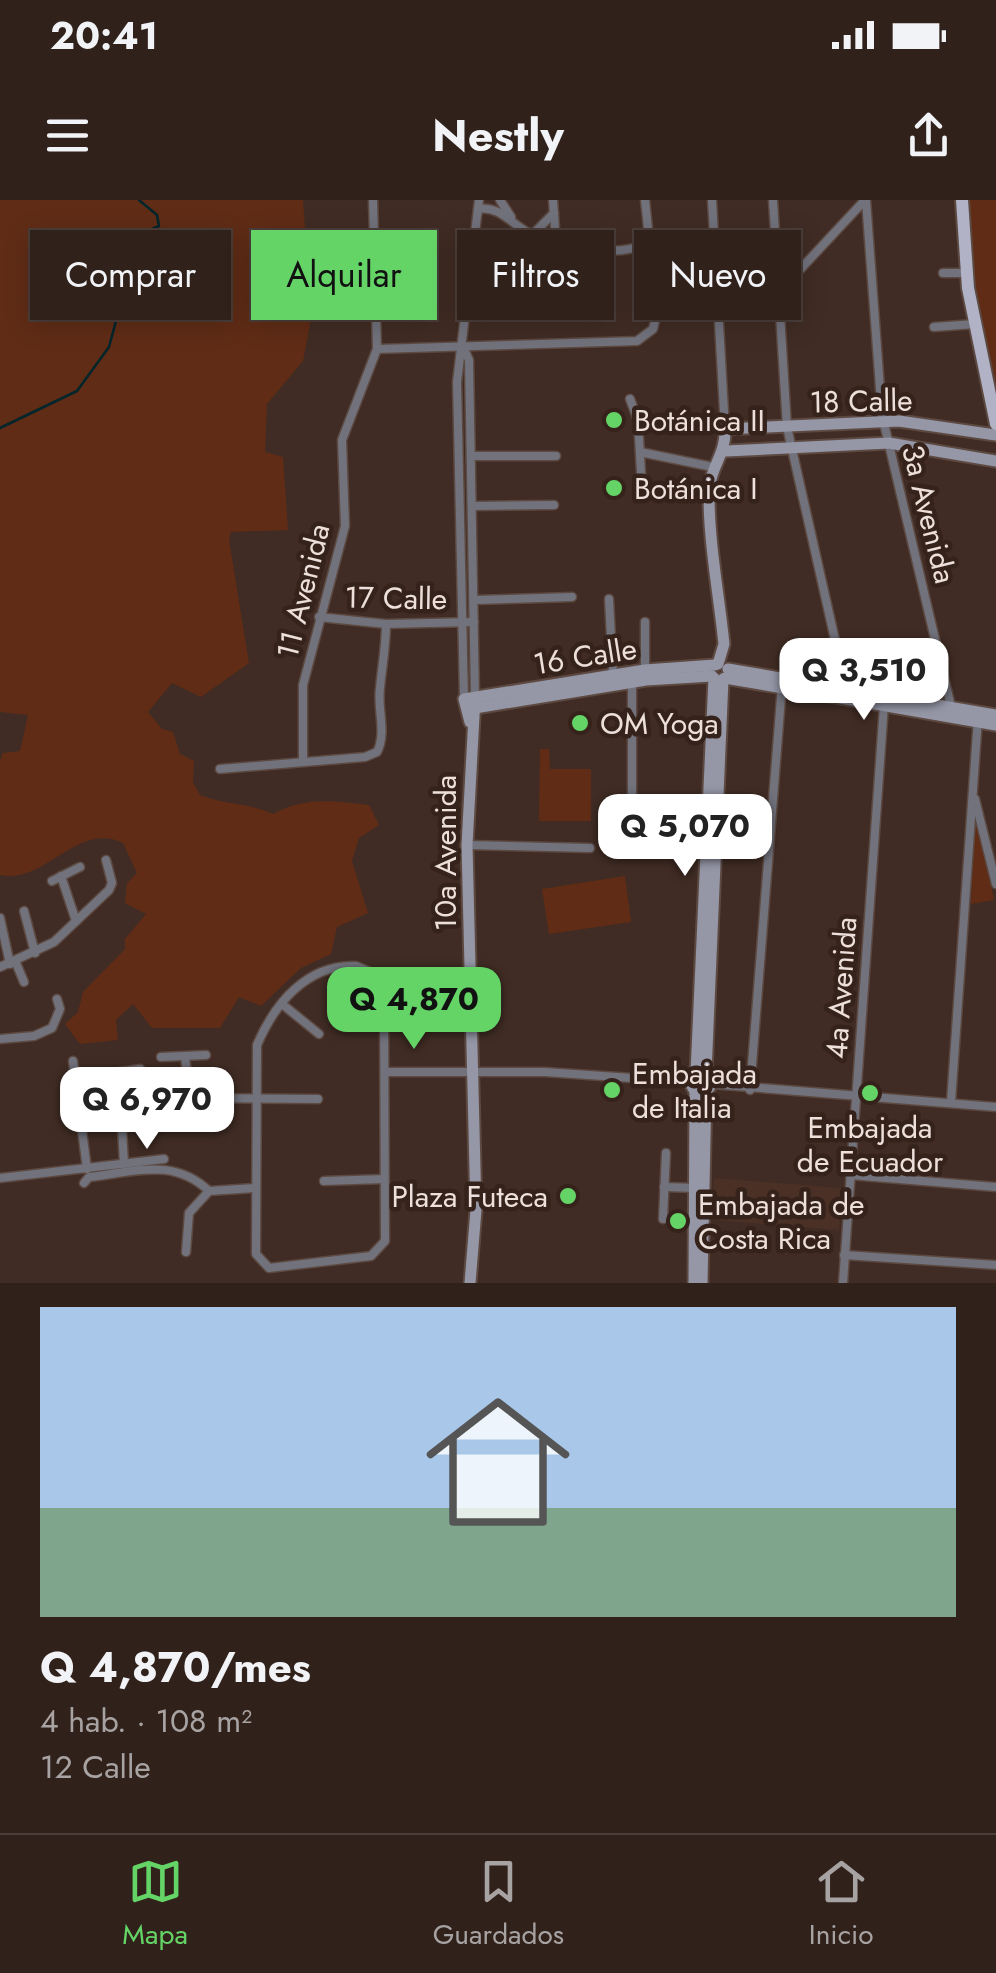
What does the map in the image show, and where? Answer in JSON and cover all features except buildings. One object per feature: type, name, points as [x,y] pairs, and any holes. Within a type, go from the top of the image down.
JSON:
[{"type":"main road","points":[[962,200],[967,272],[996,424]]},
{"type":"street","name":"11 Avenida","points":[[303,760],[303,686],[345,530],[342,440],[377,349],[373,200]]},
{"type":"street","points":[[500,200],[513,221]]},
{"type":"street","points":[[553,200],[555,230]]},
{"type":"street","points":[[644,200],[648,230]]},
{"type":"street","points":[[694,1283],[723,650],[709,495],[714,468],[726,451],[712,200]]},
{"type":"street","points":[[773,200],[775,230]]},
{"type":"street","points":[[801,269],[865,200]]},
{"type":"street","name":"3a Avenida","points":[[865,200],[883,422],[952,712]]},
{"type":"street","points":[[478,204],[496,210],[525,230]]},
{"type":"street","name":"10a Avenida","points":[[470,712],[461,622],[457,372],[478,204]]},
{"type":"street","points":[[537,230],[554,213]]},
{"type":"street","points":[[943,273],[967,272]]},
{"type":"street","points":[[377,349],[637,341],[652,329],[655,320]]},
{"type":"street","points":[[782,320],[790,447],[847,694]]},
{"type":"street","points":[[934,327],[975,324]]},
{"type":"street","name":"10a Avenida","points":[[463,347],[468,360],[473,456],[474,622],[467,845],[476,1210],[470,1283]]},
{"type":"street","points":[[630,398],[642,490]]},
{"type":"street","name":"18 Calle","points":[[725,429],[883,422],[996,435]]},
{"type":"street","name":"18 Calle","points":[[726,451],[889,443],[996,461]]},
{"type":"street","points":[[640,452],[714,468]]},
{"type":"street","points":[[473,456],[556,456]]},
{"type":"street","points":[[457,470],[473,470]]},
{"type":"street","points":[[472,506],[554,505]]},
{"type":"street","name":"17 Calle","points":[[474,600],[572,597]]},
{"type":"street","points":[[609,599],[612,675]]},
{"type":"street","name":"17 Calle","points":[[319,617],[386,624],[474,622]]},
{"type":"street","points":[[645,622],[645,670]]},
{"type":"street","points":[[220,770],[365,757],[376,752],[382,739],[379,690],[386,624]]},
{"type":"street","name":"16 Calle","points":[[470,712],[645,670],[720,672],[978,717],[996,726]]},
{"type":"street","name":"16 Calle","points":[[470,712],[632,682],[720,672]]},
{"type":"street","points":[[632,682],[630,806],[638,822],[645,827],[714,828]]},
{"type":"street","points":[[750,1090],[782,682]]},
{"type":"street","name":"4a Avenida","points":[[842,1283],[885,701]]},
{"type":"street","points":[[470,712],[478,716],[492,706]]},
{"type":"street","name":"16 Calle","points":[[978,717],[996,715]]},
{"type":"street","points":[[951,1102],[978,717]]},
{"type":"street","points":[[972,790],[996,884]]},
{"type":"street","points":[[467,845],[590,848]]},
{"type":"street","points":[[0,967],[34,953],[76,921],[112,883],[106,860]]},
{"type":"street","points":[[76,921],[57,878],[80,867]]},
{"type":"street","points":[[24,911],[34,953]]},
{"type":"street","points":[[0,918],[13,964],[24,982]]},
{"type":"street","points":[[366,967],[380,982],[384,1179],[381,1249],[371,1256],[274,1268],[262,1265],[256,1254],[257,1046],[282,1004],[315,972],[366,967]]},
{"type":"street","points":[[0,1039],[34,1036],[52,1028],[60,1009],[57,999]]},
{"type":"street","points":[[282,1004],[319,1034]]},
{"type":"street","points":[[161,1057],[206,1056]]},
{"type":"street","points":[[185,1057],[190,1098],[318,1100]]},
{"type":"street","points":[[73,1061],[87,1168]]},
{"type":"street","points":[[75,1079],[140,1068]]},
{"type":"street","points":[[384,1072],[474,1070],[701,1082],[750,1090],[996,1107]]},
{"type":"street","points":[[701,1082],[702,1283]]},
{"type":"street","points":[[121,1110],[124,1164]]},
{"type":"street","points":[[664,1219],[666,1153]]},
{"type":"street","points":[[0,1178],[164,1159]]},
{"type":"street","points":[[84,1184],[89,1177],[171,1168],[191,1173],[210,1191]]},
{"type":"street","points":[[850,1175],[996,1187]]},
{"type":"street","points":[[324,1181],[384,1179]]},
{"type":"street","points":[[664,1187],[697,1188]]},
{"type":"street","points":[[186,1252],[189,1213],[210,1191],[255,1188]]},
{"type":"street","points":[[844,1254],[996,1265]]},
{"type":"shaded area","points":[[0,200],[303,200],[305,230],[251,230],[251,320],[311,320],[303,361],[267,404],[265,452],[283,457],[288,530],[231,532],[229,540],[249,663],[201,697],[172,683],[148,712],[162,729],[173,732],[180,754],[194,761],[193,782],[200,795],[273,814],[308,802],[369,805],[379,825],[359,838],[352,861],[368,913],[337,927],[331,954],[301,968],[261,1006],[239,997],[220,1028],[152,1028],[133,1004],[116,1020],[118,1040],[80,1044],[65,1024],[78,1012],[83,992],[125,949],[125,939],[146,914],[125,903],[127,883],[137,873],[123,843],[106,838],[76,846],[32,871],[17,876],[0,875],[0,761],[3,753],[20,751],[28,715],[0,712]]},
{"type":"shaded area","points":[[969,200],[996,200],[996,384],[974,286]]},
{"type":"shaded area","points":[[540,749],[549,749],[550,769],[591,769],[591,821],[539,821]]},
{"type":"shaded area","points":[[975,814],[994,900],[971,904]]},
{"type":"shaded area","points":[[625,876],[631,922],[549,934],[542,889]]},
{"type":"shaded area","points":[[714,1178],[842,1188],[839,1230],[712,1220]]},
{"type":"waterway","points":[[0,428],[77,391],[109,347],[139,235],[159,226],[157,215],[139,200]]},
{"type":"place","name":"Botánica II","points":[[614,420]]},
{"type":"place","name":"Botánica I","points":[[614,488]]},
{"type":"place","name":"OM Yoga","points":[[580,723]]},
{"type":"place","name":"Embajada de Italia","points":[[612,1090]]},
{"type":"place","name":"Embajada de Ecuador","points":[[870,1093]]},
{"type":"place","name":"Plaza Futeca","points":[[568,1196]]},
{"type":"place","name":"Embajada de Costa Rica","points":[[678,1221]]}]
